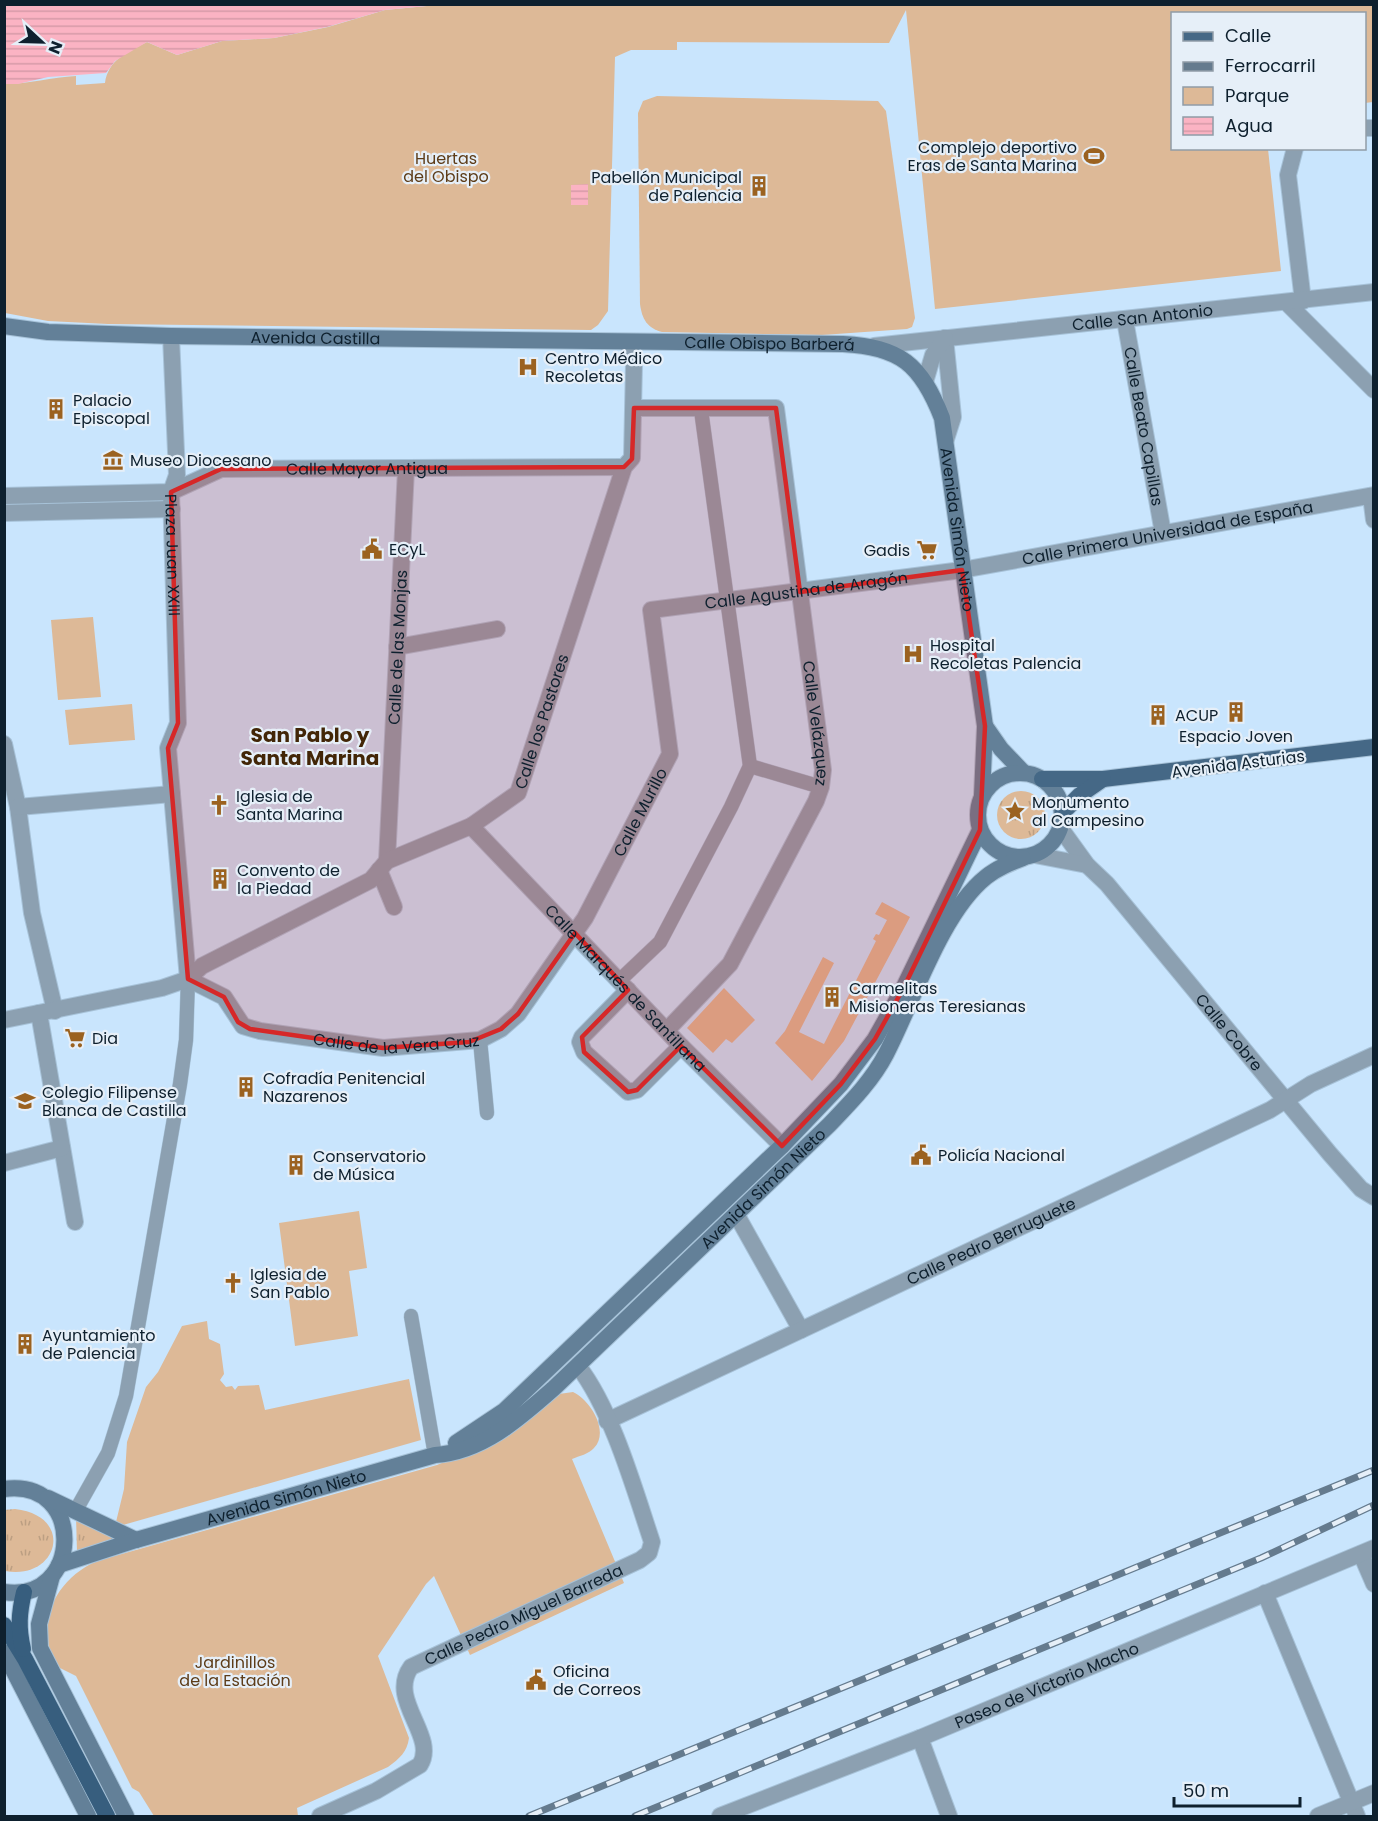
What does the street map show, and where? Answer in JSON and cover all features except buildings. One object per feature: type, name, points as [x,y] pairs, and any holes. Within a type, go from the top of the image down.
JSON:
[{"type":"highway","points":[[24,1592],[19,1611],[18,1628],[25,1659]]},
{"type":"highway","points":[[4,1625],[25,1659],[107,1816]]},
{"type":"main road","name":"Avenida Castilla","points":[[4,326],[48,332],[171,336],[628,343]]},
{"type":"main road","name":"Calle Obispo Barberá","points":[[628,343],[874,346]]},
{"type":"main road","name":"Avenida Simón Nieto","points":[[874,346],[906,362],[925,382],[942,418],[985,726],[982,795]]},
{"type":"main road","name":"Avenida Simón Nieto","points":[[985,726],[1001,749],[1023,772]]},
{"type":"main road","name":"Avenida Asturias","points":[[1042,779],[1103,779],[1374,747]]},
{"type":"main road","points":[[1062,820],[1057,793],[1042,779],[1023,772],[999,778],[982,795],[978,818],[980,830],[987,842],[997,851],[1029,857],[1051,844],[1062,820],[1080,795],[1103,779]]},
{"type":"main road","name":"Avenida Simón Nieto","points":[[435,1455],[475,1432],[504,1411],[782,1146],[842,1084],[875,1039],[903,989],[980,830]]},
{"type":"main road","name":"Avenida Simón Nieto","points":[[24,1592],[39,1586],[56,1571],[136,1540],[435,1455],[455,1454],[486,1440],[518,1420],[578,1366],[829,1125],[865,1087],[885,1056],[942,938],[965,899],[986,877],[1002,866],[1029,857]]},
{"type":"main road","points":[[736,1214],[735,1207],[739,1196],[769,1168],[782,1146]]},
{"type":"main road","points":[[677,1246],[694,1241],[719,1214],[730,1211],[736,1214]]},
{"type":"main road","points":[[504,1411],[524,1405],[562,1367],[578,1366],[581,1350],[614,1319],[622,1298]]},
{"type":"main road","points":[[4,1489],[26,1489],[39,1494],[136,1540]]},
{"type":"main road","points":[[39,1494],[56,1510],[65,1531],[64,1554],[56,1571],[39,1624],[40,1648],[126,1816]]},
{"type":"main road","points":[[4,1592],[24,1592]]},
{"type":"main road","points":[[4,1652],[88,1816]]},
{"type":"street","points":[[1294,150],[1288,175],[1295,302],[1374,390]]},
{"type":"street","name":"Calle San Antonio","points":[[910,341],[1125,321],[1374,292]]},
{"type":"street","name":"Calle Beato Capillas","points":[[1125,321],[1163,533]]},
{"type":"street","name":"Plaza Juan XXIII","points":[[171,336],[177,476],[171,492],[178,723],[168,748],[188,979]]},
{"type":"street","points":[[925,382],[933,355],[945,338]]},
{"type":"street","name":"Avenida Simón Nieto","points":[[945,338],[953,417],[946,440]]},
{"type":"street","name":"Calle Obispo Barberá","points":[[874,346],[910,341]]},
{"type":"street","name":"Calle los Pastores","points":[[4,1020],[162,988],[188,979],[202,966],[371,880],[383,866],[471,826],[518,793],[624,466],[632,458],[634,363],[628,343]]},
{"type":"street","points":[[634,408],[701,410],[750,766],[660,942],[580,1042],[584,1052],[628,1092],[637,1090],[681,1046]]},
{"type":"street","name":"Calle Velázquez","points":[[667,1030],[730,964],[821,787],[823,770],[776,408],[701,410]]},
{"type":"street","name":"Calle Mayor Antigua","points":[[4,496],[171,492],[221,469],[624,466]]},
{"type":"street","name":"Calle de las Monjas","points":[[383,866],[406,469]]},
{"type":"street","points":[[1372,496],[1374,520]]},
{"type":"street","name":"Calle Primera Universidad de España","points":[[962,570],[1372,496]]},
{"type":"street","points":[[4,513],[172,509]]},
{"type":"street","name":"Calle Agustina de Aragón","points":[[651,610],[962,570]]},
{"type":"street","name":"Calle Murillo","points":[[575,933],[585,918],[670,754],[651,610]]},
{"type":"street","points":[[397,647],[497,629]]},
{"type":"street","points":[[4,744],[18,807],[47,1012],[62,1148],[75,1222]]},
{"type":"street","points":[[750,766],[821,787]]},
{"type":"street","points":[[18,807],[172,794]]},
{"type":"street","name":"Calle Cobre","points":[[1062,820],[1088,865],[1107,884],[1360,1189],[1374,1197]]},
{"type":"street","name":"Calle Marqués de Santillana","points":[[471,826],[681,1046],[782,1146]]},
{"type":"street","points":[[1029,857],[1088,865]]},
{"type":"street","points":[[383,866],[394,907]]},
{"type":"street","name":"Calle de la Vera Cruz","points":[[188,979],[224,997],[238,1022],[250,1029],[383,1048],[480,1040],[501,1029],[518,1014],[575,933]]},
{"type":"street","points":[[76,1510],[108,1453],[126,1396],[180,1084],[186,1040],[188,979]]},
{"type":"street","points":[[480,1040],[487,1113]]},
{"type":"street","name":"Calle Pedro Berruguete","points":[[607,1421],[1270,1110],[1286,1098],[1374,1055]]},
{"type":"street","points":[[4,1163],[62,1148]]},
{"type":"street","points":[[736,1214],[801,1330]]},
{"type":"street","points":[[411,1316],[435,1455]]},
{"type":"street","name":"Calle Pedro Miguel Barreda","points":[[320,1816],[376,1791],[420,1765],[425,1752],[403,1688],[404,1677],[411,1667],[640,1560],[649,1553],[652,1542],[607,1421],[591,1383],[578,1366]]},
{"type":"street","points":[[1367,1551],[1374,1584]]},
{"type":"street","name":"Paseo de Victorio Macho","points":[[720,1816],[920,1738],[1367,1551]]},
{"type":"street","points":[[1265,1593],[1354,1810]]},
{"type":"street","points":[[920,1738],[949,1816]]},
{"type":"street","points":[[1318,1816],[1354,1810],[1374,1793]]},
{"type":"highlighted area","points":[[634,408],[776,408],[800,592],[962,570],[985,726],[980,830],[903,989],[875,1039],[841,1084],[782,1146],[681,1046],[637,1090],[628,1092],[584,1052],[582,1037],[628,990],[575,933],[518,1014],[501,1029],[469,1042],[383,1048],[250,1029],[238,1022],[224,997],[188,979],[168,748],[178,723],[171,492],[221,469],[624,467],[632,459]]},
{"type":"green space","name":"Huertas del Obispo","points":[[437,5],[1373,5],[1373,102],[1366,103],[1366,12],[1171,12],[1171,150],[1268,150],[1281,271],[935,309],[906,10],[889,43],[677,42],[677,50],[631,50],[615,57],[608,311],[598,325],[591,330],[108,324],[48,321],[5,313],[4,84],[76,76],[76,85],[105,83],[110,68],[120,57],[147,42],[177,55],[222,41],[274,38],[328,27],[385,10]]},
{"type":"green space","points":[[657,96],[878,101],[886,111],[915,318],[912,327],[822,335],[662,332],[649,325],[642,314],[640,304],[638,113],[643,101]]},
{"type":"green space","points":[[93,617],[101,697],[58,700],[51,620]]},
{"type":"green space","points":[[132,704],[135,740],[69,745],[65,710]]},
{"type":"green space","points":[[1016,791],[1026,791],[1038,798],[1045,810],[1045,820],[1038,832],[1026,839],[1016,839],[1001,828],[997,820],[997,810],[1008,795]]},
{"type":"green space","points":[[882,902],[910,917],[844,1041],[812,1081],[775,1043],[785,1031],[823,957],[834,963],[799,1032],[824,1044],[876,941],[873,939],[876,934],[879,935],[887,920],[875,914]]},
{"type":"green space","points":[[724,988],[755,1020],[732,1043],[726,1039],[713,1053],[687,1028]]},
{"type":"green space","points":[[359,1211],[367,1268],[349,1271],[358,1336],[295,1346],[279,1223]]},
{"type":"green space","points":[[207,1321],[209,1339],[220,1344],[224,1374],[220,1380],[226,1387],[232,1386],[235,1390],[238,1386],[259,1385],[265,1410],[409,1379],[421,1440],[123,1525],[116,1522],[124,1489],[127,1442],[146,1387],[158,1372],[182,1326]]},
{"type":"green space","name":"Jardinillos de la Estación","points":[[573,1392],[591,1409],[599,1425],[600,1433],[592,1450],[572,1459],[624,1583],[470,1655],[434,1576],[426,1584],[378,1656],[409,1738],[405,1751],[396,1761],[388,1767],[297,1808],[298,1816],[154,1816],[139,1792],[132,1788],[76,1676],[52,1664],[47,1648],[48,1618],[60,1590],[70,1579],[97,1561],[437,1465],[468,1452],[559,1394]]},
{"type":"green space","points":[[15,1509],[34,1514],[47,1523],[53,1534],[53,1546],[48,1558],[38,1567],[23,1571],[5,1571],[4,1510]]},
{"type":"green space","points":[[76,1516],[119,1539],[77,1552]]},
{"type":"water","points":[[5,4],[437,5],[385,10],[327,27],[274,38],[222,41],[177,55],[147,42],[115,61],[106,73],[48,77],[18,84],[5,84]]},
{"type":"water","points":[[588,184],[588,205],[571,205],[571,185]]},
{"type":"railway","points":[[529,1816],[1374,1470]]},
{"type":"railway","points":[[635,1816],[1261,1558],[1374,1505]]},
{"type":"place","name":"Complejo deportivo Eras de Santa Marina","points":[[1094,156]]},
{"type":"place","name":"Pabellón Municipal de Palencia","points":[[759,186]]},
{"type":"place","name":"Centro Médico Recoletas","points":[[528,367]]},
{"type":"place","name":"Palacio Episcopal","points":[[56,409]]},
{"type":"place","name":"Museo Diocesano","points":[[113,460]]},
{"type":"place","name":"ECyL","points":[[372,549]]},
{"type":"place","name":"Gadis","points":[[927,550]]},
{"type":"place","name":"Hospital Recoletas Palencia","points":[[913,654]]},
{"type":"place","name":"Espacio Joven","points":[[1236,712]]},
{"type":"place","name":"ACUP","points":[[1158,715]]},
{"type":"place","name":"Iglesia de Santa Marina","points":[[219,805]]},
{"type":"place","name":"Monumento al Campesino","points":[[1015,811]]},
{"type":"place","name":"Convento de la Piedad","points":[[220,879]]},
{"type":"place","name":"Carmelitas Misioneras Teresianas","points":[[832,997]]},
{"type":"place","name":"Dia","points":[[75,1038]]},
{"type":"place","name":"Cofradía Penitencial Nazarenos","points":[[246,1087]]},
{"type":"place","name":"Colegio Filipense Blanca de Castilla","points":[[25,1101]]},
{"type":"place","name":"Policía Nacional","points":[[921,1155]]},
{"type":"place","name":"Conservatorio de Música","points":[[296,1165]]},
{"type":"place","name":"Iglesia de San Pablo","points":[[233,1283]]},
{"type":"place","name":"Ayuntamiento de Palencia","points":[[25,1344]]},
{"type":"place","name":"Oficina de Correos","points":[[536,1680]]},
{"type":"district","name":"San Pablo y Santa Marina","points":[[310,746]]}]
